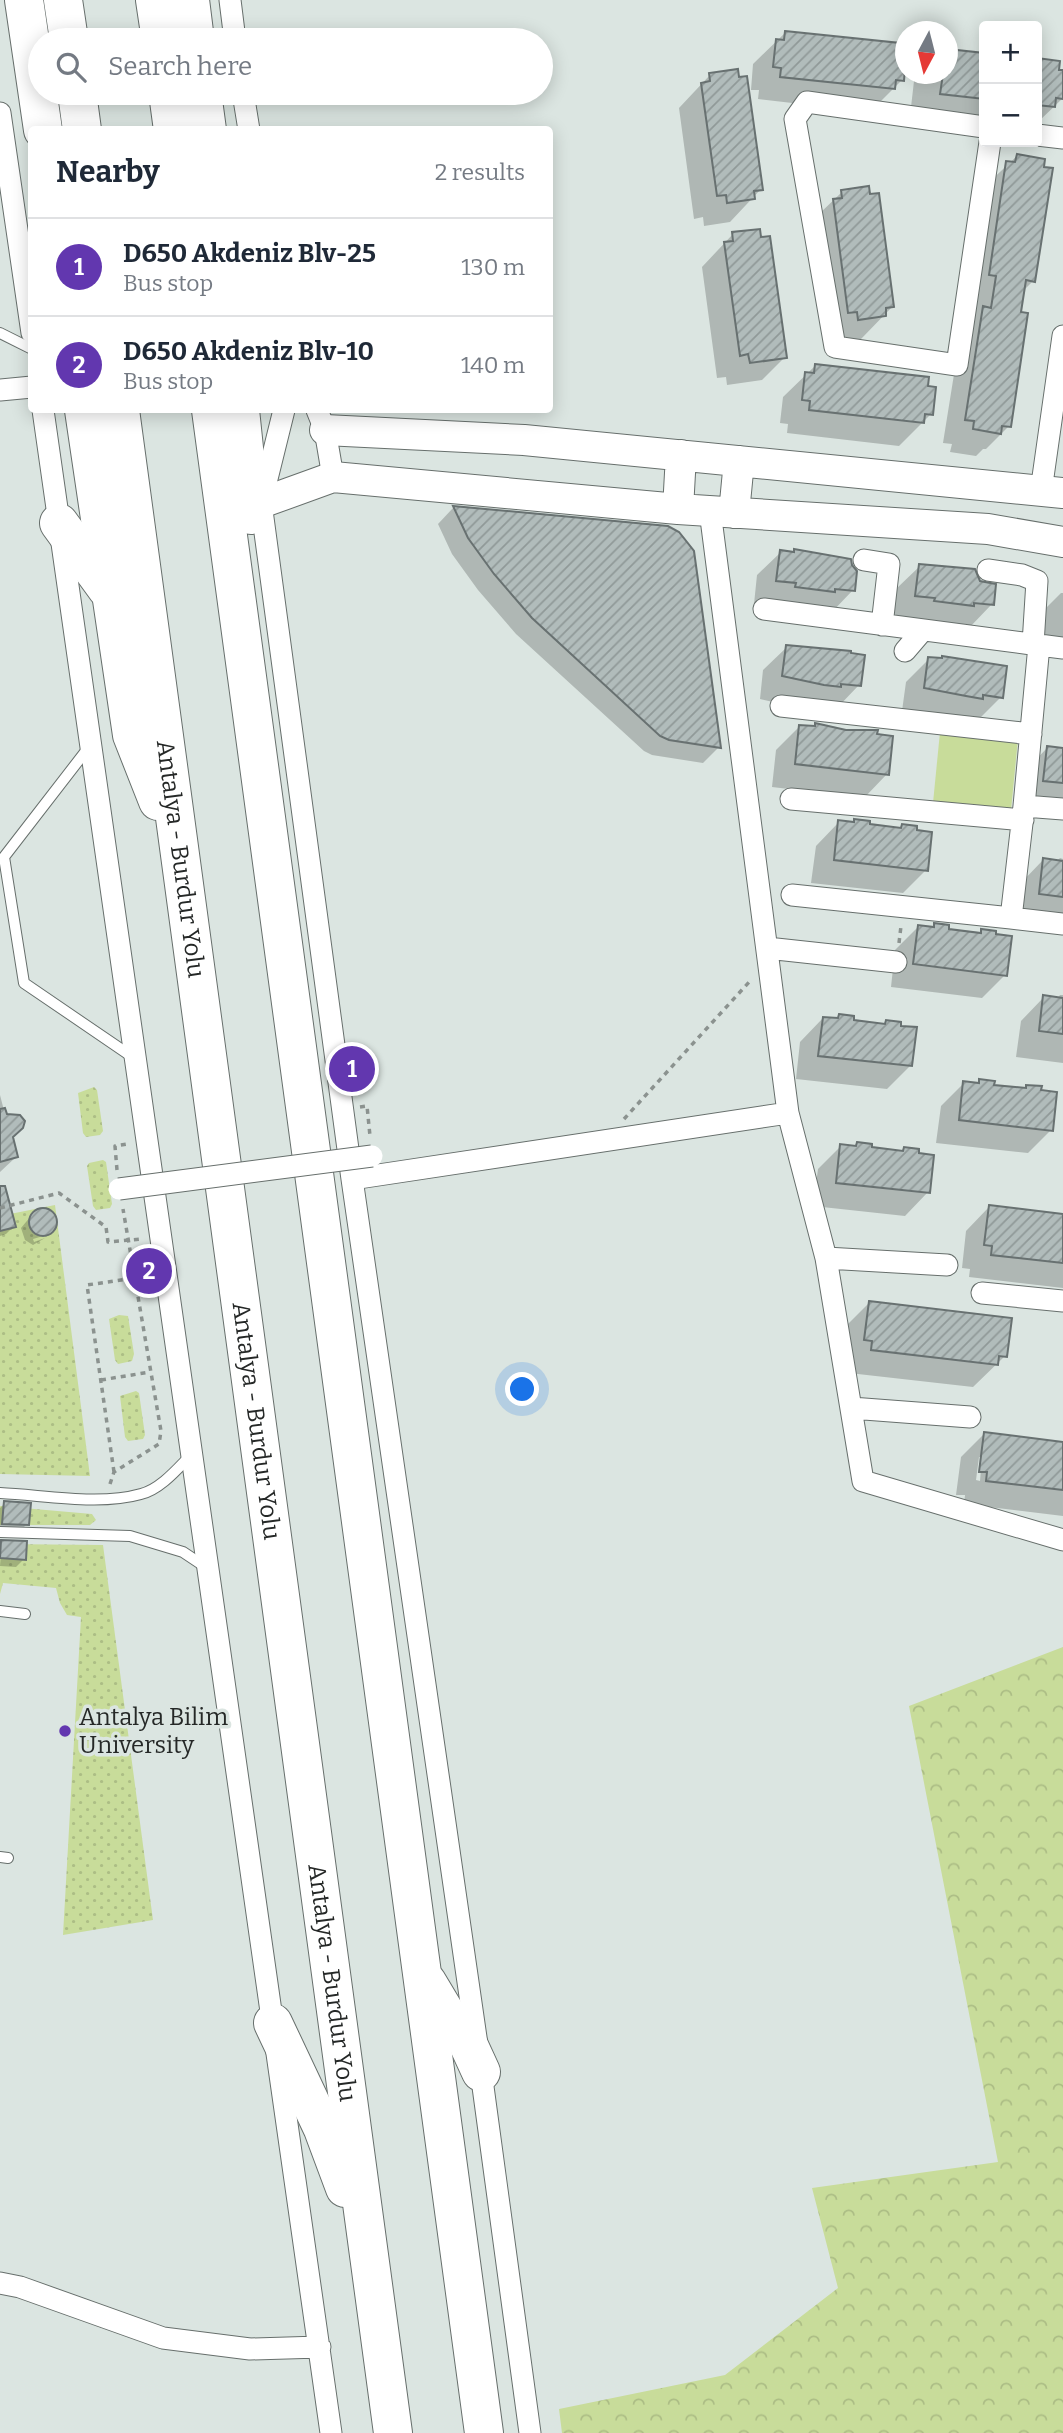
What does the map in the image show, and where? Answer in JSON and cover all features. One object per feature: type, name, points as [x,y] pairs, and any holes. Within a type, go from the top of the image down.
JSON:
[{"type":"highway","points":[[24,0],[28,28]]},
{"type":"highway","points":[[64,0],[68,28]]},
{"type":"highway","points":[[155,0],[159,28]]},
{"type":"highway","points":[[190,0],[194,28]]},
{"type":"highway","points":[[39,105],[42,126]]},
{"type":"highway","points":[[79,105],[81,126]]},
{"type":"highway","points":[[170,105],[172,126]]},
{"type":"highway","points":[[204,105],[206,126]]},
{"type":"highway","points":[[84,413],[132,735],[180,856]]},
{"type":"highway","name":"Antalya - Burdur Yolu","points":[[120,413],[393,2433]]},
{"type":"highway","points":[[211,413],[484,2433]]},
{"type":"highway","points":[[240,413],[304,1003],[303,1092]]},
{"type":"highway","points":[[59,523],[111,594]]},
{"type":"highway","points":[[422,1974],[444,2012],[464,2035],[481,2073]]},
{"type":"highway","points":[[273,2022],[323,2129],[369,2255]]},
{"type":"street","points":[[230,0],[234,28]]},
{"type":"street","points":[[979,126],[807,102],[795,119],[835,347],[957,365],[989,147]]},
{"type":"street","points":[[245,105],[248,126]]},
{"type":"street","points":[[0,113],[28,306]]},
{"type":"street","points":[[1042,136],[1063,138]]},
{"type":"street","points":[[333,477],[321,420],[1052,492],[1063,336]]},
{"type":"street","points":[[0,390],[28,387]]},
{"type":"street","points":[[43,413],[331,2433]]},
{"type":"street","points":[[283,413],[261,503],[352,1179],[530,2433]]},
{"type":"street","points":[[678,509],[681,455]]},
{"type":"street","points":[[739,461],[722,512],[768,955],[788,1113],[826,1258],[863,1481],[1063,1540]]},
{"type":"street","points":[[261,503],[333,477],[678,509],[988,529],[1063,542]]},
{"type":"street","points":[[864,559],[889,564],[883,625]]},
{"type":"street","points":[[988,570],[1022,575],[1037,581],[1031,734],[1011,918]]},
{"type":"street","points":[[764,609],[1063,648]]},
{"type":"street","points":[[905,651],[923,630]]},
{"type":"street","points":[[781,706],[1031,734]]},
{"type":"street","points":[[791,799],[1023,813],[1063,809]]},
{"type":"street","points":[[792,895],[1063,924]]},
{"type":"street","points":[[768,955],[896,962]]},
{"type":"street","points":[[352,1179],[788,1113]]},
{"type":"street","points":[[119,1189],[372,1156]]},
{"type":"street","points":[[826,1258],[947,1265]]},
{"type":"street","points":[[982,1293],[1063,1301]]},
{"type":"street","points":[[851,1408],[970,1417]]},
{"type":"street","points":[[0,2283],[20,2287],[163,2338],[250,2349],[320,2347]]},
{"type":"lane","points":[[0,333],[28,347]]},
{"type":"lane","points":[[90,744],[4,857],[23,983],[135,1059]]},
{"type":"lane","points":[[0,1493],[104,1500],[143,1494],[172,1475],[192,1454]]},
{"type":"lane","points":[[0,1532],[130,1536],[183,1552],[208,1568]]},
{"type":"lane","points":[[0,1611],[25,1614]]},
{"type":"path","points":[[896,962],[903,907]]},
{"type":"path","points":[[603,1141],[768,955]]},
{"type":"path","points":[[368,1106],[372,1156]]},
{"type":"path","points":[[114,1472],[159,1444],[161,1431],[119,1189]]},
{"type":"path","points":[[0,1208],[59,1193],[106,1227],[108,1242],[129,1240]]},
{"type":"path","points":[[104,1500],[114,1472],[87,1285],[135,1278]]},
{"type":"path","points":[[101,1380],[150,1372]]},
{"type":"green space","points":[[940,732],[1018,739],[1011,810],[933,803]]},
{"type":"green space","points":[[94,1087],[97,1090],[103,1131],[100,1135],[86,1137],[83,1133],[78,1093]]},
{"type":"green space","points":[[103,1160],[106,1162],[112,1204],[110,1208],[96,1210],[93,1206],[87,1166],[89,1163]]},
{"type":"green space","points":[[55,1205],[90,1476],[0,1474],[0,1216]]},
{"type":"green space","points":[[119,1315],[128,1316],[134,1354],[132,1361],[118,1364],[115,1360],[109,1319]]},
{"type":"green space","points":[[136,1391],[139,1393],[145,1435],[143,1439],[128,1441],[125,1437],[120,1396]]},
{"type":"green space","points":[[0,1506],[92,1514],[96,1520],[90,1525],[0,1525]]},
{"type":"green space","points":[[0,1544],[103,1545],[153,1920],[63,1935],[81,1617],[67,1615],[56,1588],[3,1583],[0,1594]]},
{"type":"green space","points":[[1063,1647],[1063,2433],[562,2433],[559,2409],[725,2375],[838,2288],[812,2188],[998,2162],[909,1706]]},
{"type":"building","points":[[785,31],[895,42],[895,89],[780,77],[781,68],[773,67],[776,39],[784,40]]},
{"type":"building","points":[[958,50],[979,52],[979,98],[940,94],[942,84],[958,84]]},
{"type":"building","points":[[1042,59],[1060,61],[1059,70],[1063,70],[1063,99],[1056,98],[1055,107],[1042,106]]},
{"type":"building","points":[[738,69],[739,77],[747,76],[763,190],[754,191],[755,199],[727,203],[726,195],[717,196],[701,83],[710,81],[709,73]]},
{"type":"building","points":[[1017,154],[1045,159],[1044,167],[1053,168],[1035,282],[1026,280],[1021,312],[1028,313],[1011,427],[1002,426],[1001,434],[973,429],[974,421],[965,420],[983,306],[991,308],[996,276],[989,275],[1006,161],[1015,162]]},
{"type":"building","points":[[869,186],[870,194],[879,193],[894,307],[886,308],[886,316],[858,320],[857,312],[848,313],[833,199],[842,198],[841,190]]},
{"type":"building","points":[[760,229],[761,237],[770,236],[787,358],[750,363],[748,354],[740,356],[724,242],[733,241],[732,232]]},
{"type":"building","points":[[815,364],[929,377],[928,386],[936,387],[933,415],[925,414],[924,423],[809,410],[810,401],[802,400],[805,372],[814,373]]},
{"type":"building","points":[[453,506],[668,526],[679,532],[694,551],[721,748],[669,740],[660,736],[532,618],[494,574],[468,538]]},
{"type":"building","points":[[794,549],[851,559],[857,571],[855,591],[835,589],[835,592],[795,587],[796,583],[776,581],[780,550],[794,552]]},
{"type":"building","points":[[919,564],[975,569],[980,581],[996,584],[994,605],[974,603],[974,606],[915,596]]},
{"type":"building","points":[[786,645],[851,651],[865,655],[861,686],[824,685],[782,676]]},
{"type":"building","points":[[942,656],[1007,666],[1003,698],[983,695],[983,699],[924,688],[928,657]]},
{"type":"building","points":[[815,723],[846,730],[878,730],[877,734],[893,736],[889,775],[795,764],[799,725],[815,726]]},
{"type":"building","points":[[1047,746],[1063,748],[1063,783],[1043,781]]},
{"type":"building","points":[[854,819],[901,828],[902,824],[917,826],[917,830],[932,832],[928,871],[834,860],[838,820],[854,822]]},
{"type":"building","points":[[1043,858],[1063,861],[1063,897],[1039,894]]},
{"type":"building","points":[[934,923],[949,925],[949,929],[981,933],[981,929],[1012,936],[1007,976],[913,964],[918,925],[934,927]]},
{"type":"building","points":[[1043,995],[1063,998],[1063,1034],[1039,1031]]},
{"type":"building","points":[[839,1014],[854,1016],[854,1020],[885,1024],[886,1020],[901,1022],[901,1026],[917,1027],[912,1066],[818,1056],[823,1017],[838,1018]]},
{"type":"building","points":[[979,1079],[995,1081],[994,1085],[1026,1088],[1026,1085],[1042,1086],[1041,1090],[1057,1092],[1053,1131],[959,1120],[963,1081],[979,1083]]},
{"type":"building","points":[[5,1108],[7,1114],[20,1115],[25,1121],[23,1128],[13,1137],[18,1157],[0,1162],[0,1109]]},
{"type":"building","points":[[857,1142],[903,1151],[904,1147],[919,1149],[919,1153],[934,1155],[930,1193],[836,1183],[840,1144],[856,1146]]},
{"type":"building","points":[[0,1186],[5,1186],[16,1227],[0,1231]]},
{"type":"building","points":[[989,1205],[1063,1214],[1063,1263],[991,1255],[992,1246],[984,1245]]},
{"type":"building","points":[[43,1208],[53,1212],[57,1222],[53,1232],[43,1236],[33,1232],[29,1222],[33,1212]]},
{"type":"building","points":[[869,1301],[1012,1318],[1007,1357],[999,1356],[998,1365],[871,1350],[872,1341],[864,1340]]},
{"type":"building","points":[[984,1432],[1063,1442],[1063,1490],[986,1481],[987,1472],[979,1472]]},
{"type":"building","points":[[4,1501],[31,1503],[29,1525],[2,1524]]},
{"type":"building","points":[[1,1540],[27,1541],[26,1560],[0,1558]]},
{"type":"place","name":"D650 Akdeniz Blv-25","points":[[352,1069]]},
{"type":"place","name":"D650 Akdeniz Blv-10","points":[[149,1271]]},
{"type":"place","name":"Antalya Bilim University","points":[[65,1731]]}]
